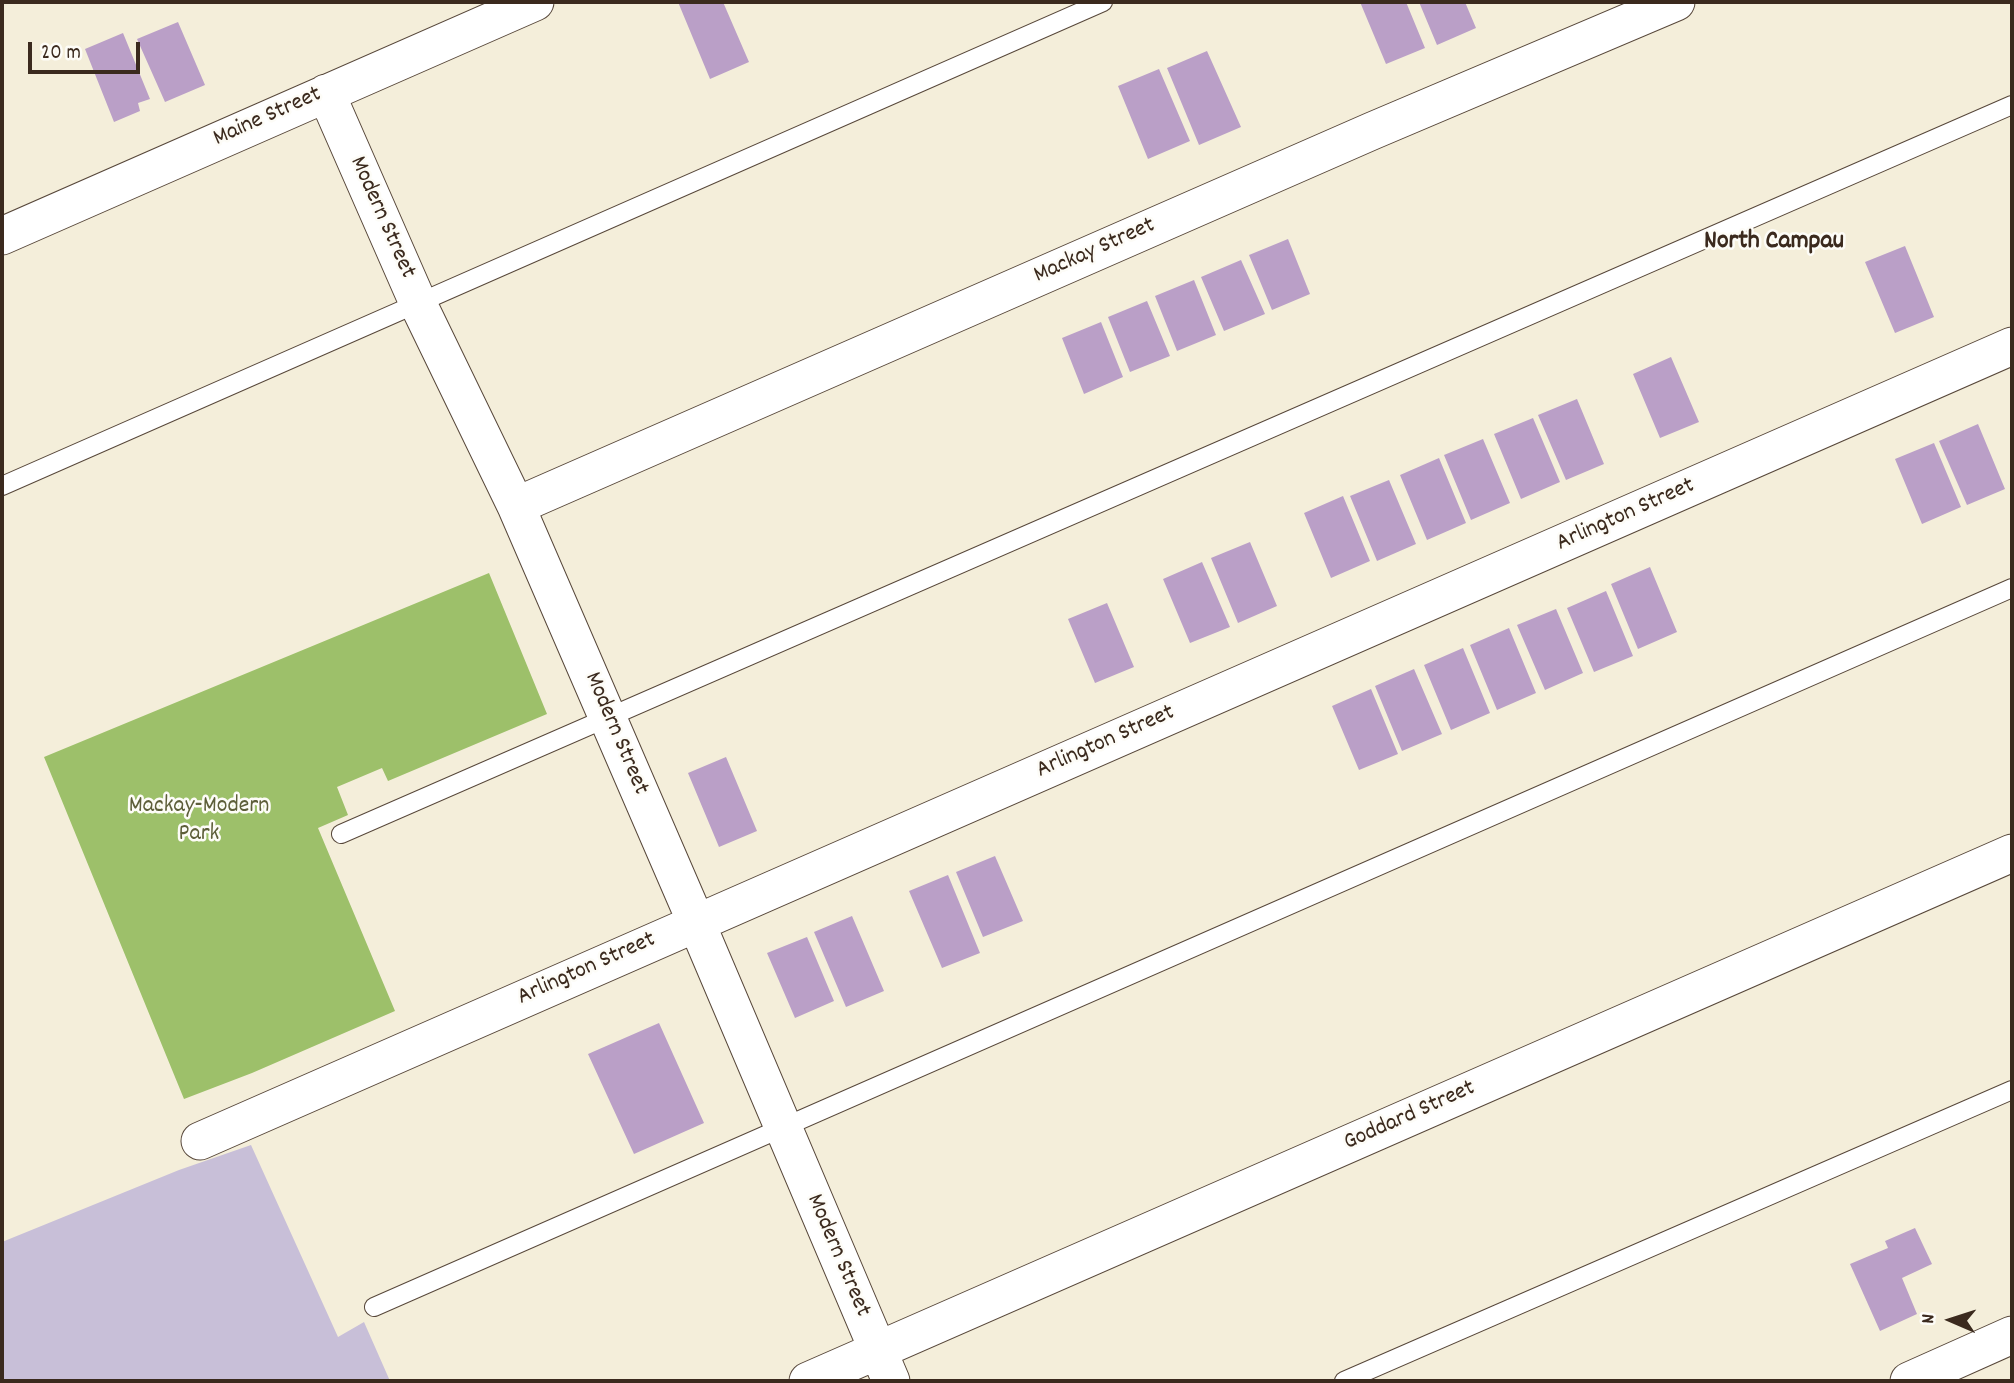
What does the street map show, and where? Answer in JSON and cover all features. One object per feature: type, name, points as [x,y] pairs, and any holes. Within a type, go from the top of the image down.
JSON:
[{"type":"street","name":"Maine Street","points":[[2,236],[535,2]]},
{"type":"street","name":"Mackay Street","points":[[516,506],[1372,131],[1676,2]]},
{"type":"street","name":"Modern Street","points":[[326,93],[418,303],[516,506],[884,1366]]},
{"type":"street","name":"Arlington Street","points":[[200,1141],[2012,346]]},
{"type":"street","name":"Goddard Street","points":[[808,1381],[884,1366],[2012,853]]},
{"type":"street","points":[[1909,1381],[2012,1335]]},
{"type":"lane","points":[[2,486],[1103,2]]},
{"type":"lane","points":[[341,834],[2012,105]]},
{"type":"lane","points":[[374,1307],[2012,588]]},
{"type":"lane","points":[[1344,1381],[2012,1090]]},
{"type":"shaded area","points":[[251,1145],[338,1337],[364,1322],[390,1381],[2,1381],[2,1242],[179,1170]]},
{"type":"green space","name":"Mackay-Modern Park","points":[[489,573],[547,714],[388,781],[382,768],[337,787],[348,815],[318,828],[395,1011],[252,1073],[184,1099],[44,757]]},
{"type":"building","points":[[678,2],[723,2],[749,62],[710,79]]},
{"type":"building","points":[[1360,2],[1406,2],[1425,48],[1386,64]]},
{"type":"building","points":[[1419,2],[1465,2],[1476,28],[1437,45]]},
{"type":"building","points":[[178,22],[205,85],[165,102],[137,39]]},
{"type":"building","points":[[123,33],[150,99],[138,103],[140,111],[114,122],[85,49]]},
{"type":"building","points":[[1207,51],[1241,127],[1199,145],[1167,68]]},
{"type":"building","points":[[1159,69],[1190,141],[1148,159],[1118,86]]},
{"type":"building","points":[[1288,239],[1310,294],[1272,310],[1249,255]]},
{"type":"building","points":[[1905,246],[1934,317],[1895,333],[1865,262]]},
{"type":"building","points":[[1241,260],[1265,314],[1224,331],[1201,277]]},
{"type":"building","points":[[1194,280],[1216,335],[1177,351],[1155,296]]},
{"type":"building","points":[[1147,301],[1170,356],[1130,372],[1108,317]]},
{"type":"building","points":[[1101,322],[1123,377],[1084,394],[1062,338]]},
{"type":"building","points":[[1671,357],[1699,422],[1660,438],[1633,374]]},
{"type":"building","points":[[1577,399],[1604,464],[1566,480],[1538,415]]},
{"type":"building","points":[[1533,418],[1560,482],[1521,499],[1494,434]]},
{"type":"building","points":[[1978,424],[2005,489],[1967,505],[1939,441]]},
{"type":"building","points":[[1483,439],[1510,503],[1471,520],[1444,455]]},
{"type":"building","points":[[1934,443],[1961,507],[1922,524],[1895,459]]},
{"type":"building","points":[[1439,458],[1466,523],[1427,540],[1400,475]]},
{"type":"building","points":[[1389,480],[1416,544],[1377,561],[1350,496]]},
{"type":"building","points":[[1343,496],[1370,561],[1331,578],[1304,513]]},
{"type":"building","points":[[1250,542],[1277,606],[1238,623],[1211,558]]},
{"type":"building","points":[[1202,562],[1230,627],[1190,643],[1163,579]]},
{"type":"building","points":[[1650,567],[1677,632],[1638,649],[1611,584]]},
{"type":"building","points":[[1606,591],[1633,656],[1594,672],[1567,608]]},
{"type":"building","points":[[1107,603],[1134,667],[1095,683],[1068,619]]},
{"type":"building","points":[[1556,609],[1583,673],[1545,690],[1517,625]]},
{"type":"building","points":[[1509,628],[1536,693],[1497,710],[1470,645]]},
{"type":"building","points":[[1463,648],[1490,713],[1451,730],[1424,665]]},
{"type":"building","points":[[1414,669],[1442,734],[1402,751],[1375,686]]},
{"type":"building","points":[[1371,689],[1398,754],[1359,770],[1332,706]]},
{"type":"building","points":[[726,757],[757,831],[719,847],[688,773]]},
{"type":"building","points":[[995,856],[1023,921],[983,937],[956,872]]},
{"type":"building","points":[[948,875],[980,953],[942,968],[909,891]]},
{"type":"building","points":[[852,916],[884,991],[846,1007],[814,932]]},
{"type":"building","points":[[807,937],[834,1001],[795,1018],[767,953]]},
{"type":"building","points":[[659,1023],[704,1123],[634,1154],[588,1054]]},
{"type":"building","points":[[1915,1228],[1932,1264],[1902,1278],[1917,1314],[1880,1331],[1850,1264],[1888,1248],[1885,1241]]},
{"type":"district","name":"North Campau","points":[[1774,243]]}]
